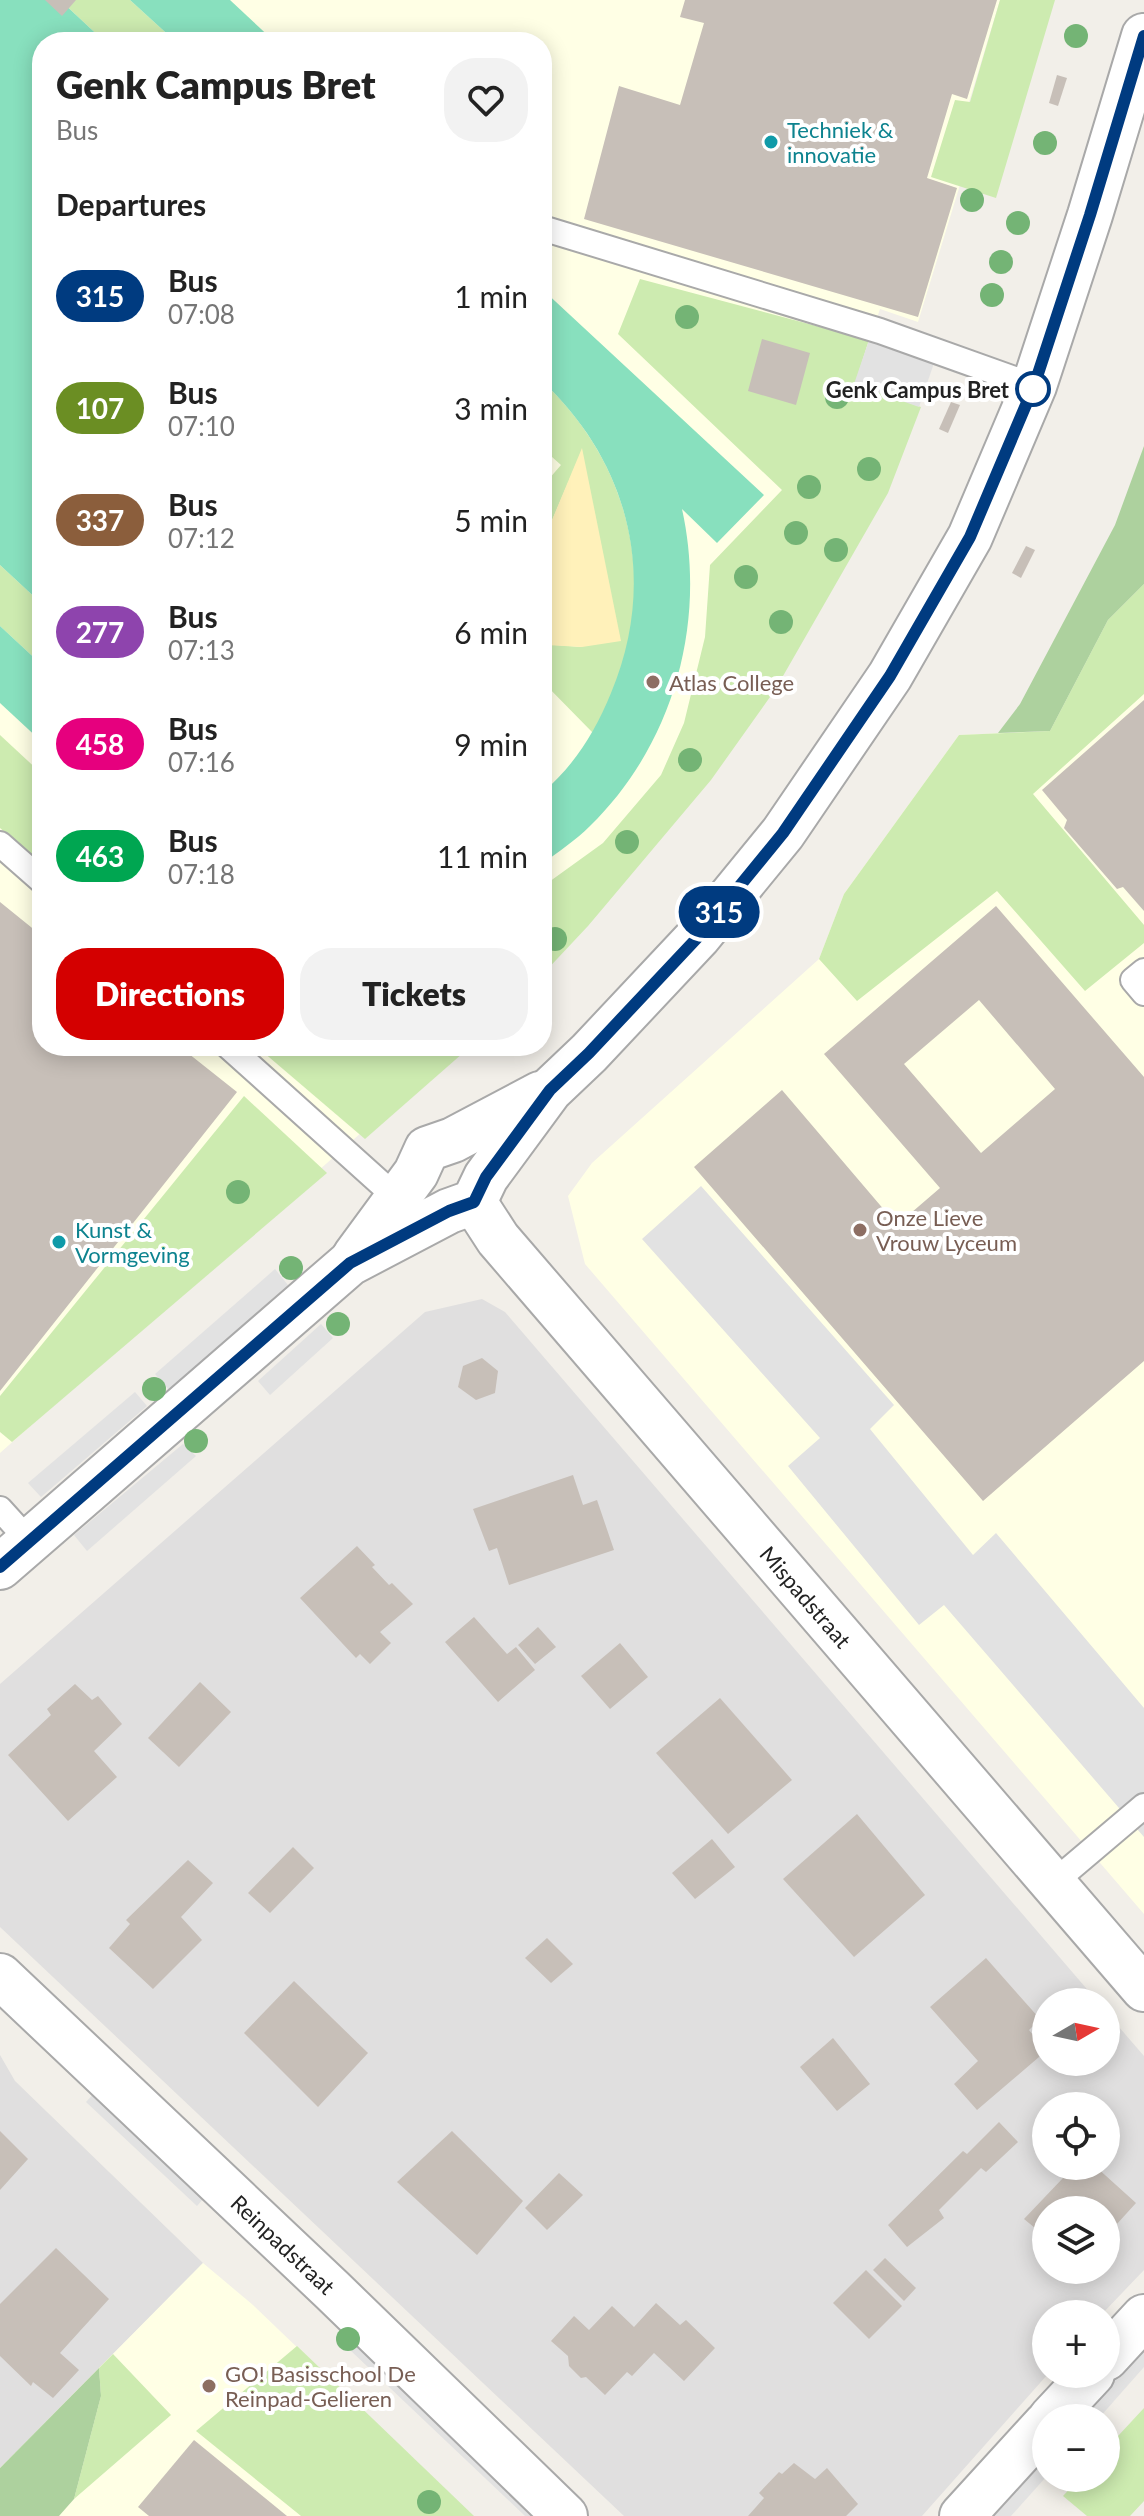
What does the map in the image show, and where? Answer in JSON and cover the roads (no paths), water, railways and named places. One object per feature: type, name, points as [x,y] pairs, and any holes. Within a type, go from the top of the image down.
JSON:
[{"type":"street","points":[[14,1554],[350,1263],[470,1197],[550,1090],[698,937],[783,833],[890,676],[970,537],[1034,386],[1144,36]]},
{"type":"street","points":[[350,1263],[406,1186],[427,1149],[453,1140],[550,1090]]},
{"type":"street","name":"Mispadstraat","points":[[453,1140],[477,1152],[470,1197],[498,1239],[1144,1989]]},
{"type":"street","points":[[406,1186],[424,1199],[470,1197]]},
{"type":"street","name":"Reinpadstraat","points":[[0,1976],[565,2516]]},
{"type":"street","points":[[1120,2343],[1144,2317]]},
{"type":"street","points":[[1064,2404],[1079,2388]]},
{"type":"street","points":[[962,2516],[1032,2439]]},
{"type":"lane","points":[[552,231],[880,331],[1034,386]]},
{"type":"lane","points":[[0,844],[32,872]]},
{"type":"lane","points":[[1144,971],[1133,980],[1144,993]]},
{"type":"lane","points":[[241,1056],[406,1186]]},
{"type":"lane","points":[[0,1509],[14,1554]]},
{"type":"lane","points":[[1053,1883],[1144,1806]]},
{"type":"place","name":"Techniek & innovatie","points":[[771,142]]},
{"type":"place","name":"Genk Campus Bret","points":[[1033,389]]},
{"type":"place","name":"Atlas College","points":[[653,682]]},
{"type":"place","name":"Onze Lieve Vrouw Lyceum","points":[[860,1230]]},
{"type":"place","name":"Kunst & Vormgeving","points":[[59,1242]]},
{"type":"place","name":"GO! Basisschool De Reinpad-Gelieren","points":[[209,2386]]}]
